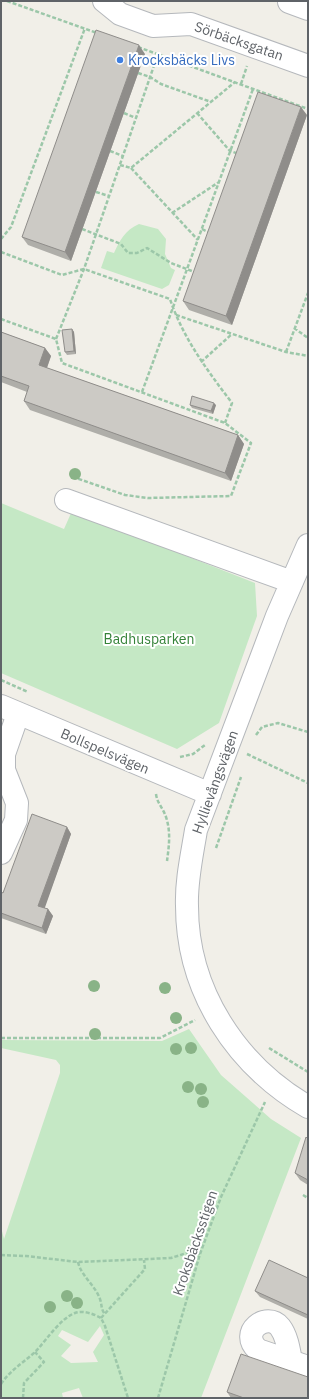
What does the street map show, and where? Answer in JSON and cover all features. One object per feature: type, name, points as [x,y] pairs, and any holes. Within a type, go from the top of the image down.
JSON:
[{"type":"street","name":"Sörbäcksgatan","points":[[104,1],[120,14],[153,26],[192,24],[308,66]]},
{"type":"street","points":[[66,500],[292,582]]},
{"type":"street","name":"Hyllievångsvägen","points":[[308,545],[261,655],[229,746],[196,830],[186,906],[190,944],[198,976],[214,1014],[230,1039],[265,1076],[308,1107]]},
{"type":"street","points":[[1,853],[16,820],[16,803],[4,770],[4,754],[10,710]]},
{"type":"street","name":"Bollspelsvägen","points":[[10,710],[210,794]]},
{"type":"path","points":[[7,1],[99,34]]},
{"type":"path","points":[[1,239],[11,227],[85,28]]},
{"type":"path","points":[[136,46],[308,109]]},
{"type":"path","points":[[76,478],[125,495],[148,498],[231,496],[251,443],[225,423],[62,363],[56,339],[84,269],[158,54]]},
{"type":"path","points":[[241,84],[250,60]]},
{"type":"path","points":[[138,73],[161,84],[211,102]]},
{"type":"path","points":[[131,168],[235,82]]},
{"type":"path","points":[[142,392],[253,89]]},
{"type":"path","points":[[124,113],[136,118]]},
{"type":"path","points":[[197,113],[230,151],[244,156]]},
{"type":"path","points":[[241,122],[248,124]]},
{"type":"path","points":[[110,151],[123,156]]},
{"type":"path","points":[[120,165],[131,168],[198,240]]},
{"type":"path","points":[[172,213],[219,182]]},
{"type":"path","points":[[216,191],[223,193]]},
{"type":"path","points":[[96,192],[109,196]]},
{"type":"path","points":[[82,229],[121,244],[128,253],[137,253],[147,248],[171,263],[202,274]]},
{"type":"path","points":[[202,229],[216,236]]},
{"type":"path","points":[[1,252],[62,276],[84,269],[170,298],[175,315],[201,362],[232,403],[225,423]]},
{"type":"path","points":[[286,352],[308,293]]},
{"type":"path","points":[[175,315],[286,352],[306,355]]},
{"type":"path","points":[[1,319],[56,339]]},
{"type":"path","points":[[294,328],[308,338]]},
{"type":"path","points":[[201,362],[232,334]]},
{"type":"path","points":[[254,741],[262,727],[278,723],[308,732]]},
{"type":"path","points":[[176,756],[186,757],[193,754],[208,742]]},
{"type":"path","points":[[246,761],[251,748]]},
{"type":"path","points":[[249,754],[308,783]]},
{"type":"path","points":[[214,855],[241,776]]},
{"type":"path","points":[[1,1038],[160,1038],[195,1020]]},
{"type":"path","points":[[268,1047],[308,1072]]},
{"type":"path","name":"Kroksbäcksstigen","points":[[158,1398],[200,1254],[220,1197],[266,1101]]},
{"type":"path","points":[[303,1195],[308,1198]]},
{"type":"path","points":[[1,1256],[26,1256],[78,1262],[171,1258],[190,1252],[200,1254]]},
{"type":"path","points":[[101,1318],[145,1269],[144,1260]]},
{"type":"path","points":[[78,1262],[80,1270],[95,1289],[100,1299],[102,1311],[105,1314]]},
{"type":"path","points":[[1,1384],[12,1370],[35,1352],[69,1316],[77,1312],[87,1313],[101,1318],[109,1337],[128,1398]]},
{"type":"path","points":[[23,1398],[24,1383],[44,1362],[35,1352]]},
{"type":"green space","points":[[139,224],[158,229],[166,239],[165,254],[171,268],[175,270],[169,285],[162,289],[101,268],[107,251],[114,253],[118,244],[130,229]]},
{"type":"green space","name":"Badhusparken","points":[[1,503],[64,529],[72,511],[255,583],[257,616],[219,723],[177,749],[1,673]]},
{"type":"green space","points":[[189,1029],[221,1075],[271,1119],[301,1138],[201,1398],[83,1398],[79,1388],[62,1393],[63,1398],[1,1398],[1,1227],[4,1239],[60,1073],[60,1065],[56,1060],[1,1048],[1,1040],[162,1041]],"holes":[[[100,1326],[104,1335],[93,1352],[98,1362],[71,1363],[61,1356],[71,1345],[58,1336],[62,1330],[88,1342]]]},
{"type":"building","points":[[96,30],[139,45],[65,252],[22,237]]},
{"type":"building","points":[[258,92],[301,107],[226,316],[183,301]]},
{"type":"building","points":[[72,329],[74,351],[65,352],[62,330]]},
{"type":"building","points":[[1,332],[45,348],[39,365],[238,435],[225,473],[24,401],[29,386],[1,376]]},
{"type":"building","points":[[192,396],[214,403],[211,411],[190,405]]},
{"type":"building","points":[[32,814],[67,827],[38,906],[48,909],[42,928],[1,913],[1,892],[3,893]]},
{"type":"building","points":[[306,1137],[308,1139],[308,1180],[295,1173]]},
{"type":"building","points":[[269,1260],[308,1278],[308,1315],[255,1291]]},
{"type":"building","points":[[241,1354],[308,1377],[308,1398],[244,1398],[227,1392]]},
{"type":"place","name":"Krocksbäcks Livs","points":[[120,60]]}]
